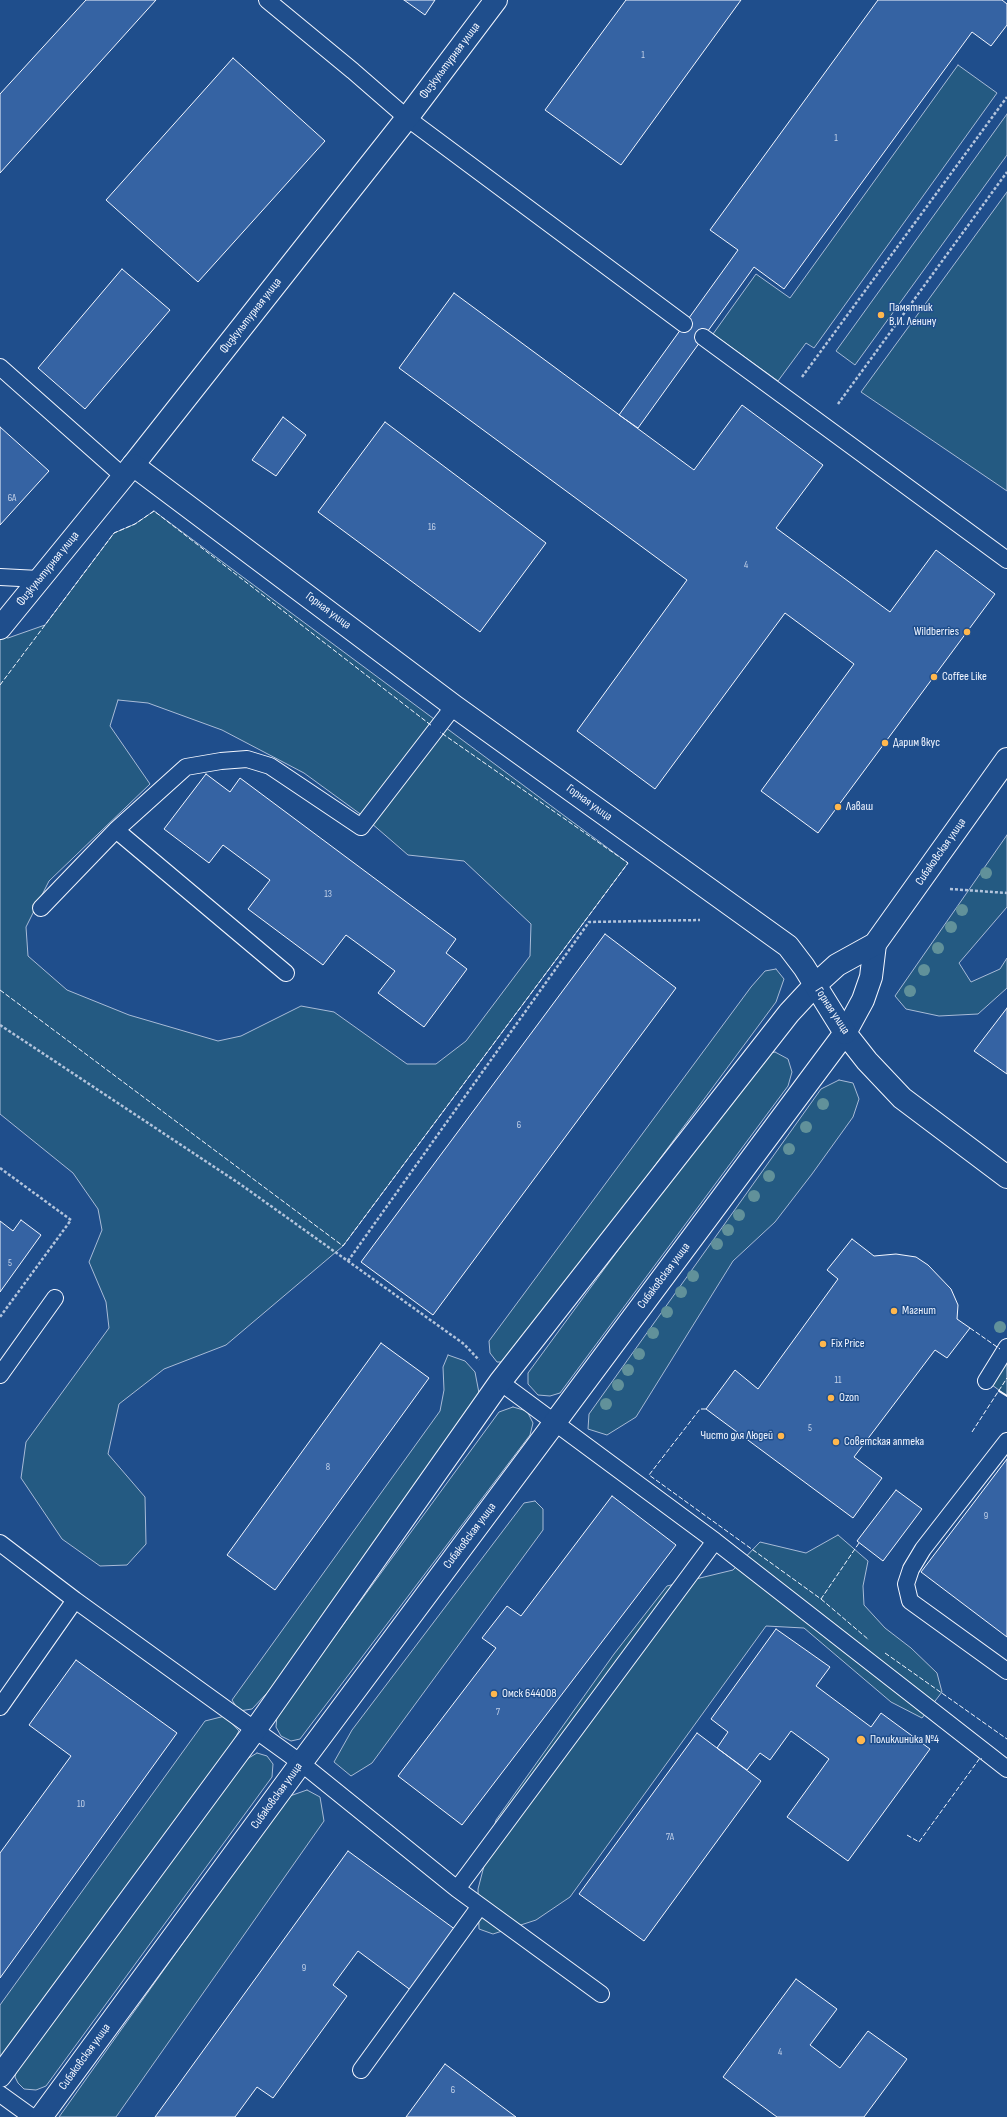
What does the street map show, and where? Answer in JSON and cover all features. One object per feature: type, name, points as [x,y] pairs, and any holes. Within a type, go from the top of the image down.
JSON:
[{"type":"street","name":"Физкультурная улица","points":[[0,628],[128,470],[407,118],[496,0]]},
{"type":"street","name":"Горная улица","points":[[128,470],[788,946],[804,967],[845,1033],[867,1061],[902,1098],[1007,1177]]},
{"type":"street","name":"Сибаковская улица","points":[[0,2076],[255,1730],[500,1382],[789,1013],[815,985],[837,965],[875,944],[1007,759]]},
{"type":"street","name":"Сибаковская улица","points":[[41,2117],[301,1763],[845,1033],[863,1000],[867,989],[871,977],[875,944]]},
{"type":"lane","points":[[267,0],[407,118],[684,324]]},
{"type":"lane","points":[[703,337],[822,426],[1007,560]]},
{"type":"lane","points":[[0,367],[128,470]]},
{"type":"lane","points":[[0,577],[39,579]]},
{"type":"lane","points":[[41,908],[116,830],[186,767],[221,761],[247,759],[270,766],[361,827],[454,706]]},
{"type":"lane","points":[[116,830],[286,973]]},
{"type":"lane","points":[[1,1370],[55,1298]]},
{"type":"lane","points":[[986,1381],[1007,1347]]},
{"type":"lane","points":[[500,1382],[715,1541],[1007,1769]]},
{"type":"lane","points":[[1007,1441],[923,1549],[911,1569],[906,1584],[910,1601],[1007,1671]]},
{"type":"lane","points":[[457,1889],[715,1541]]},
{"type":"lane","points":[[0,1543],[75,1600],[301,1763],[457,1889],[601,1994]]},
{"type":"lane","points":[[0,1707],[75,1600]]},
{"type":"lane","points":[[361,2070],[480,1906]]},
{"type":"lane","points":[[0,2094],[32,2117]]},
{"type":"path","points":[[787,399],[1007,97]]},
{"type":"path","points":[[822,426],[1007,172]]},
{"type":"path","points":[[917,887],[1007,893]]},
{"type":"path","points":[[348,1261],[589,922],[704,920]]},
{"type":"path","points":[[0,1025],[240,1184],[348,1261],[464,1344],[500,1382]]},
{"type":"path","points":[[0,1168],[71,1220],[0,1317]]},
{"type":"shaded area","points":[[958,65],[997,93],[814,348],[806,343],[778,381],[713,334],[756,274],[790,298]]},
{"type":"shaded area","points":[[1007,114],[1007,155],[855,365],[836,351]]},
{"type":"shaded area","points":[[1007,192],[1007,491],[861,392]]},
{"type":"shaded area","points":[[154,511],[628,863],[343,1246],[226,1345],[164,1369],[119,1404],[108,1454],[145,1497],[146,1544],[127,1565],[100,1566],[62,1539],[21,1478],[26,1442],[109,1328],[106,1302],[89,1262],[102,1230],[98,1209],[73,1173],[0,1114],[0,636],[8,638],[45,625],[114,533],[135,524]],"holes":[[[118,700],[148,703],[222,730],[304,773],[363,816],[408,855],[464,861],[531,924],[530,956],[466,1041],[436,1064],[407,1064],[334,1012],[301,1006],[241,1036],[218,1041],[129,1015],[67,990],[28,956],[26,927],[49,881],[150,784],[110,726]]]},
{"type":"shaded area","points":[[1007,835],[1007,907],[959,963],[971,982],[1000,969],[1007,958],[1007,988],[978,1014],[939,1016],[906,1009],[895,996]]},
{"type":"shaded area","points":[[776,969],[784,979],[776,1002],[516,1353],[507,1362],[497,1362],[490,1353],[489,1341],[751,987],[765,971]]},
{"type":"shaded area","points":[[775,1052],[788,1059],[792,1072],[788,1086],[560,1393],[550,1396],[538,1395],[528,1384],[528,1373],[761,1055]]},
{"type":"shaded area","points":[[839,1080],[853,1083],[859,1099],[853,1117],[775,1222],[733,1261],[636,1417],[607,1435],[588,1429],[589,1414],[821,1089]]},
{"type":"shaded area","points":[[448,1355],[465,1361],[475,1372],[479,1393],[281,1678],[252,1709],[239,1711],[232,1700],[440,1411],[444,1390],[443,1367]]},
{"type":"shaded area","points":[[1007,1359],[1007,1396],[992,1385]]},
{"type":"shaded area","points":[[513,1407],[527,1411],[533,1423],[530,1435],[300,1739],[291,1741],[281,1736],[276,1727],[277,1715],[499,1412]]},
{"type":"shaded area","points":[[535,1501],[543,1509],[543,1530],[372,1763],[351,1776],[334,1762],[352,1730],[524,1503]]},
{"type":"shaded area","points":[[838,1535],[868,1561],[863,1586],[864,1605],[885,1628],[911,1648],[937,1673],[942,1692],[922,1718],[891,1702],[804,1628],[766,1626],[570,1897],[536,1920],[493,1934],[479,1929],[478,1889],[496,1820],[614,1654],[667,1586],[733,1570],[760,1542],[806,1553]]},
{"type":"shaded area","points":[[225,1716],[239,1731],[224,1758],[0,2058],[0,2005],[205,1721]]},
{"type":"shaded area","points":[[257,1753],[267,1756],[273,1764],[272,1777],[46,2086],[36,2090],[24,2089],[15,2077],[17,2068],[247,1759]]},
{"type":"shaded area","points":[[307,1790],[320,1797],[324,1821],[116,2117],[59,2117],[287,1797]]},
{"type":"building","points":[[86,0],[156,0],[0,173],[0,94]]},
{"type":"building","points":[[404,0],[435,0],[425,15]]},
{"type":"building","points":[[626,0],[741,0],[621,165],[545,110]]},
{"type":"building","points":[[878,0],[1002,0],[1007,4],[1007,25],[991,46],[972,32],[784,289],[754,267],[638,428],[619,415],[738,250],[710,230]]},
{"type":"building","points":[[233,58],[325,141],[198,282],[106,200]]},
{"type":"building","points":[[122,269],[170,310],[85,409],[38,368]]},
{"type":"building","points":[[454,293],[694,470],[742,405],[823,465],[776,528],[890,612],[936,550],[995,594],[818,833],[761,791],[854,664],[785,613],[655,789],[577,731],[687,580],[399,368]]},
{"type":"building","points":[[283,417],[306,435],[276,476],[252,460]]},
{"type":"building","points":[[385,422],[546,543],[480,632],[318,512]]},
{"type":"building","points":[[0,427],[49,471],[0,525]]},
{"type":"building","points":[[206,774],[230,792],[240,778],[456,939],[446,953],[467,969],[424,1027],[378,993],[395,971],[346,935],[323,965],[248,909],[270,880],[223,845],[209,863],[164,829]]},
{"type":"building","points":[[605,934],[676,988],[433,1315],[361,1262]]},
{"type":"building","points":[[1007,1008],[1007,1074],[974,1051]]},
{"type":"building","points":[[21,1220],[41,1235],[0,1292],[0,1221],[13,1231]]},
{"type":"building","points":[[852,1239],[874,1256],[896,1254],[916,1257],[928,1265],[951,1289],[958,1305],[957,1319],[970,1328],[947,1358],[935,1350],[854,1457],[882,1478],[853,1518],[706,1409],[735,1370],[758,1389],[838,1279],[827,1270]]},
{"type":"building","points":[[381,1343],[429,1378],[275,1590],[227,1555]]},
{"type":"building","points":[[1007,1459],[1007,1637],[921,1572]]},
{"type":"building","points":[[896,1490],[922,1509],[883,1561],[857,1541]]},
{"type":"building","points":[[612,1496],[676,1545],[462,1825],[398,1776],[496,1648],[482,1638],[507,1606],[521,1616]]},
{"type":"building","name":"Поликлиника №4","points":[[776,1629],[830,1667],[816,1686],[871,1727],[881,1713],[930,1749],[848,1861],[787,1817],[829,1759],[791,1731],[770,1760],[760,1753],[747,1770],[717,1748],[728,1732],[711,1719]]},
{"type":"building","points":[[76,1660],[177,1733],[0,1978],[0,1853],[71,1756],[29,1725]]},
{"type":"building","points":[[697,1733],[761,1781],[644,1941],[579,1894]]},
{"type":"building","points":[[348,1851],[456,1930],[412,1991],[358,1951],[333,1985],[347,1996],[273,2098],[257,2087],[235,2117],[155,2117]]},
{"type":"building","points":[[796,1979],[837,2009],[810,2045],[840,2068],[868,2031],[907,2059],[864,2117],[777,2117],[723,2077]]},
{"type":"building","points":[[445,2064],[516,2117],[406,2117]]},
{"type":"fence","points":[[0,685],[114,533],[135,524],[154,511],[432,726]]},
{"type":"fence","points":[[0,990],[343,1246],[628,863],[440,732]]},
{"type":"fence","points":[[970,1328],[1000,1349]]},
{"type":"fence","points":[[972,1432],[1007,1378]]},
{"type":"fence","points":[[706,1409],[700,1409],[649,1475],[821,1599],[859,1543]]},
{"type":"fence","points":[[821,1599],[869,1640]]},
{"type":"fence","points":[[885,1653],[1007,1739]]},
{"type":"fence","points":[[907,1835],[919,1842],[980,1758],[982,1759]]},
{"type":"wall","points":[[999,1391],[1007,1396]]},
{"type":"place","name":"Памятник В.И. Ленину","points":[[881,315]]},
{"type":"place","name":"Wildberries","points":[[967,632]]},
{"type":"place","name":"Coffee Like","points":[[934,677]]},
{"type":"place","name":"Дарим вкус","points":[[885,743]]},
{"type":"place","name":"Лаваш","points":[[838,807]]},
{"type":"place","name":"Магнит","points":[[894,1311]]},
{"type":"place","name":"Fix Price","points":[[823,1344]]},
{"type":"place","name":"Ozon","points":[[831,1398]]},
{"type":"place","name":"Чисто для Людей","points":[[781,1436]]},
{"type":"place","name":"Советская аптека","points":[[836,1442]]},
{"type":"place","name":"Омск 644008","points":[[494,1694]]},
{"type":"place","name":"Поликлиника №4","points":[[861,1740]]}]
